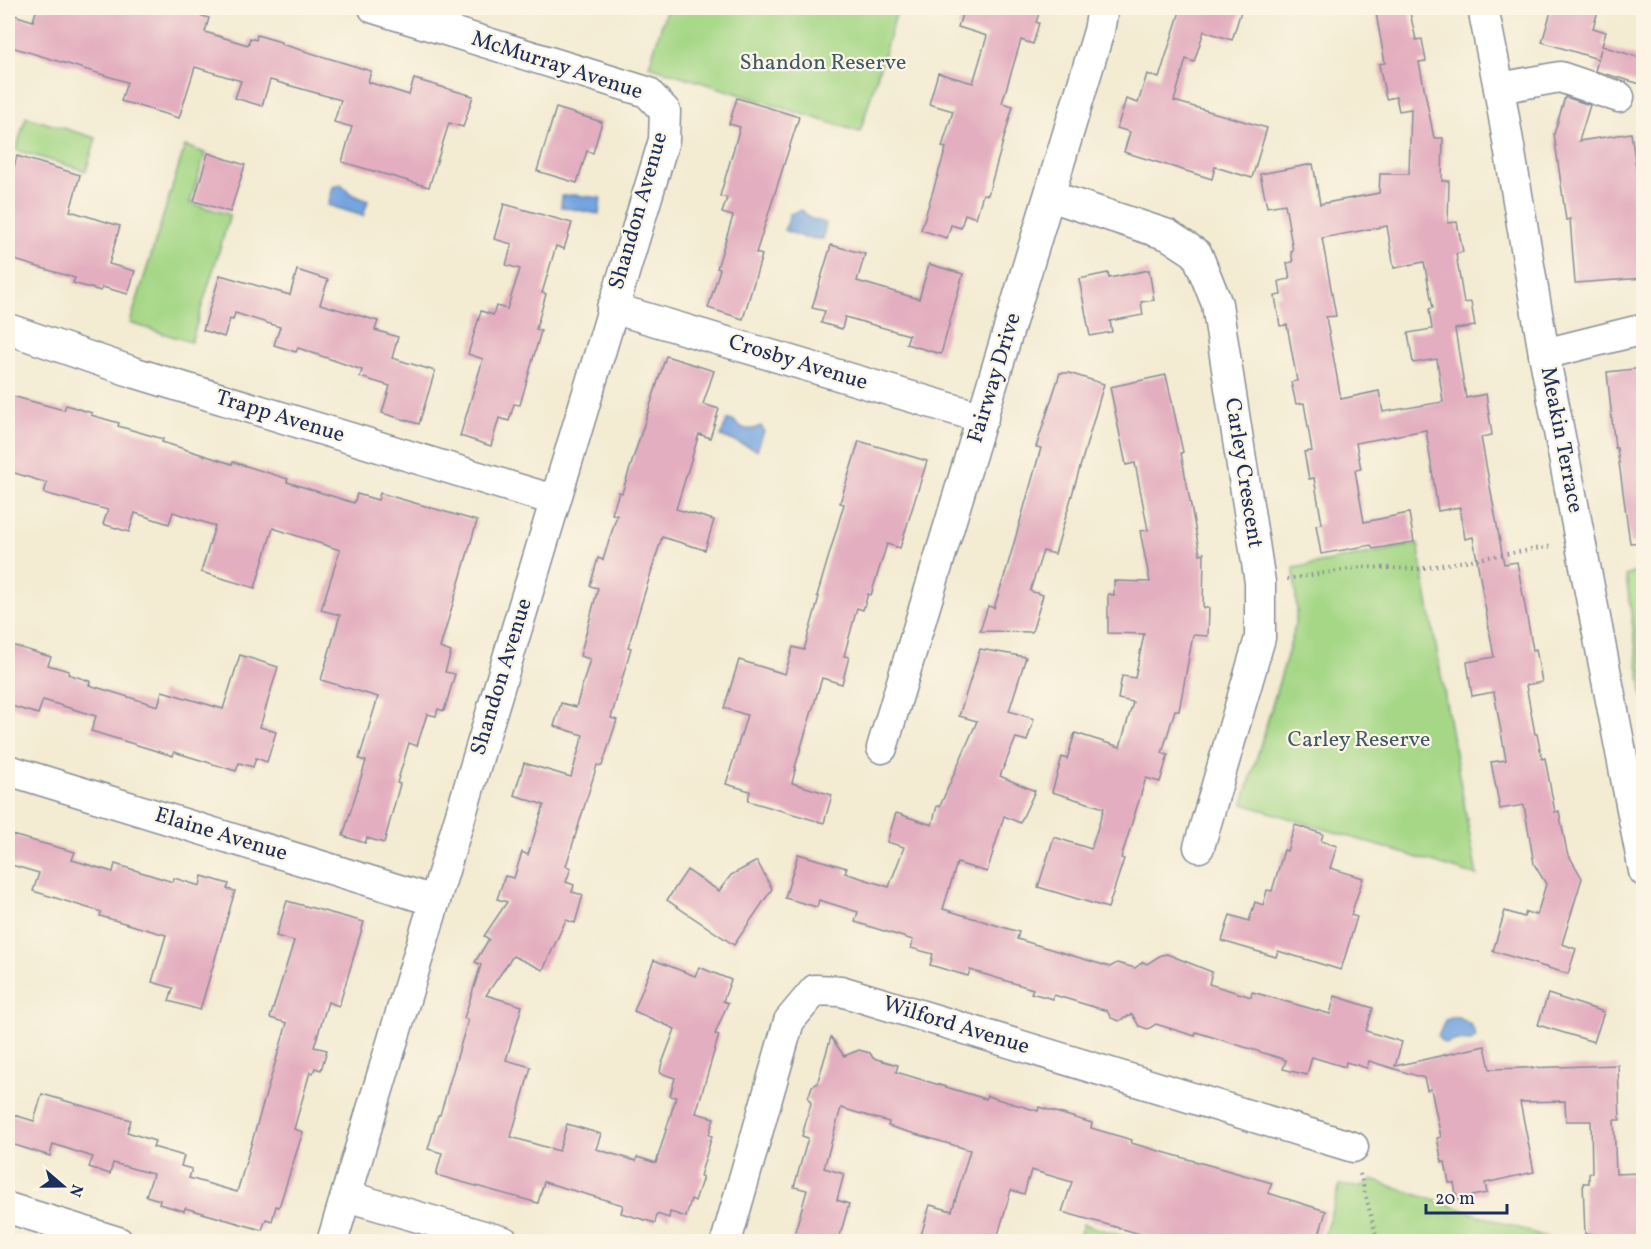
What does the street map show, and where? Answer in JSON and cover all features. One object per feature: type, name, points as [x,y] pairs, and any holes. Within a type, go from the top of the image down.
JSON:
[{"type":"street","name":"McMurray Avenue","points":[[374,8],[647,92],[665,111]]},
{"type":"street","name":"Fairway Drive","points":[[882,748],[1100,31],[1103,8]]},
{"type":"street","name":"Meakin Terrace","points":[[1483,8],[1499,88],[1544,354],[1644,871]]},
{"type":"street","points":[[1499,88],[1560,77],[1619,96]]},
{"type":"street","name":"Shandon Avenue","points":[[332,1242],[664,140],[665,111]]},
{"type":"street","name":"Carley Crescent","points":[[1050,196],[1168,235],[1197,254],[1217,304],[1260,582],[1260,638],[1199,847]]},
{"type":"street","name":"Crosby Avenue","points":[[612,308],[983,418]]},
{"type":"street","points":[[1544,354],[1644,328]]},
{"type":"street","name":"Trapp Avenue","points":[[8,329],[136,373],[554,500]]},
{"type":"street","name":"Elaine Avenue","points":[[8,770],[435,901]]},
{"type":"street","name":"Wilford Avenue","points":[[726,1242],[789,1021],[815,990],[841,991],[1353,1147]]},
{"type":"street","points":[[346,1196],[504,1242]]},
{"type":"street","points":[[8,1208],[118,1242]]},
{"type":"path","points":[[1260,582],[1362,567],[1418,569],[1580,541]]},
{"type":"path","points":[[1353,1147],[1376,1235],[1375,1242]]},
{"type":"path","points":[[1376,1235],[1384,1242]]},
{"type":"green space","name":"Shandon Reserve","points":[[667,8],[898,8],[860,132],[649,66]]},
{"type":"green space","points":[[26,117],[96,138],[86,171],[16,150]]},
{"type":"green space","points":[[185,146],[205,153],[190,203],[230,215],[191,342],[130,323]]},
{"type":"green space","name":"Carley Reserve","points":[[1418,544],[1477,876],[1243,804],[1293,635],[1297,612],[1294,568]]},
{"type":"green space","points":[[1643,567],[1643,700],[1626,576]]},
{"type":"green space","points":[[1372,1180],[1549,1238],[1550,1241],[1322,1241],[1340,1185],[1361,1186]]},
{"type":"green space","points":[[1083,1224],[1141,1241],[1078,1241]]},
{"type":"water","points":[[341,184],[351,194],[368,201],[363,216],[328,205],[333,187]]},
{"type":"water","points":[[562,196],[601,198],[599,214],[561,207]]},
{"type":"water","points":[[802,210],[809,218],[826,223],[823,239],[805,238],[784,230],[789,214]]},
{"type":"water","points":[[727,420],[733,420],[746,429],[761,426],[764,431],[757,450],[721,436]]},
{"type":"water","points":[[1454,1017],[1466,1021],[1473,1028],[1476,1036],[1471,1041],[1456,1040],[1446,1044],[1438,1037],[1445,1020]]},
{"type":"building","points":[[37,8],[177,8],[209,18],[205,32],[248,45],[250,38],[256,40],[257,35],[281,42],[281,44],[371,71],[368,82],[409,95],[414,79],[473,96],[463,127],[449,123],[429,187],[342,162],[352,127],[334,122],[341,100],[270,80],[262,106],[235,98],[241,81],[195,67],[179,118],[121,101],[127,82],[8,46],[8,35],[14,15],[33,21]]},
{"type":"building","points":[[964,8],[1041,8],[1036,22],[1039,23],[1033,44],[1021,40],[1002,103],[1013,106],[988,195],[983,194],[976,218],[965,214],[961,228],[951,225],[947,238],[921,230],[946,148],[942,147],[953,111],[929,104],[938,73],[973,83],[987,36],[958,27]]},
{"type":"building","points":[[1181,8],[1242,8],[1232,40],[1204,31],[1194,62],[1186,59],[1174,101],[1267,128],[1252,178],[1215,167],[1212,179],[1124,152],[1130,132],[1117,128],[1126,99],[1138,103],[1147,74],[1159,78]]},
{"type":"building","points":[[1375,8],[1409,8],[1416,40],[1422,39],[1426,61],[1419,62],[1434,138],[1443,138],[1442,181],[1449,181],[1448,223],[1457,222],[1463,252],[1456,254],[1464,303],[1471,302],[1475,326],[1455,329],[1466,398],[1486,394],[1492,435],[1481,437],[1504,564],[1517,562],[1533,650],[1536,649],[1542,682],[1526,685],[1535,734],[1537,734],[1542,759],[1545,758],[1555,812],[1559,811],[1567,852],[1582,878],[1562,944],[1576,949],[1568,974],[1493,951],[1505,911],[1524,917],[1526,912],[1537,915],[1546,884],[1534,864],[1524,805],[1500,809],[1491,762],[1506,760],[1494,692],[1472,696],[1467,662],[1494,657],[1473,537],[1465,539],[1460,507],[1438,511],[1426,430],[1356,443],[1361,469],[1355,470],[1364,522],[1409,513],[1414,542],[1373,549],[1371,545],[1321,554],[1316,525],[1322,524],[1314,478],[1309,479],[1304,452],[1312,451],[1304,403],[1296,404],[1291,382],[1297,381],[1287,325],[1280,326],[1275,296],[1281,295],[1279,281],[1290,279],[1287,263],[1293,262],[1291,252],[1293,251],[1285,204],[1267,207],[1260,174],[1313,164],[1320,204],[1379,193],[1380,174],[1409,174],[1411,109],[1399,111],[1396,97],[1386,99],[1379,64],[1385,63]],"holes":[[[1387,226],[1394,268],[1424,262],[1433,308],[1429,309],[1432,329],[1408,333],[1413,363],[1437,359],[1443,402],[1383,412],[1379,391],[1341,399],[1326,317],[1336,316],[1322,238]]]},
{"type":"building","points":[[1552,8],[1599,8],[1593,28],[1606,32],[1602,46],[1644,59],[1644,85],[1595,71],[1601,49],[1598,59],[1542,42]]},
{"type":"building","points":[[1565,97],[1590,105],[1579,141],[1631,133],[1644,220],[1644,278],[1575,283],[1570,219],[1566,220],[1554,134]]},
{"type":"building","points":[[737,98],[799,117],[756,253],[762,255],[743,319],[708,308],[720,269],[717,268],[733,216],[722,213],[727,198],[720,196],[740,127],[729,124]]},
{"type":"building","points":[[556,108],[602,122],[593,153],[587,151],[577,183],[537,171]]},
{"type":"building","points":[[208,153],[245,165],[230,212],[194,201]]},
{"type":"building","points":[[17,156],[80,175],[70,211],[120,226],[109,264],[135,271],[128,294],[102,287],[101,291],[73,283],[75,278],[8,258],[8,188]]},
{"type":"building","points":[[504,204],[572,223],[564,249],[556,246],[542,293],[546,294],[536,329],[541,331],[520,405],[514,404],[509,421],[499,418],[491,446],[460,436],[483,359],[468,354],[481,311],[493,315],[496,306],[507,309],[520,269],[506,265],[512,244],[494,239]]},
{"type":"building","points":[[831,245],[865,254],[857,281],[919,299],[929,264],[963,274],[941,354],[906,344],[909,335],[845,317],[842,329],[821,323],[825,311],[812,308]]},
{"type":"building","points":[[297,270],[328,280],[320,304],[378,321],[375,330],[398,337],[392,358],[435,371],[419,424],[382,413],[390,386],[360,377],[362,370],[298,348],[296,352],[274,345],[280,327],[235,313],[233,320],[230,319],[224,337],[203,330],[220,275],[290,295]]},
{"type":"building","points":[[1149,270],[1154,300],[1141,302],[1143,315],[1110,321],[1112,332],[1090,336],[1079,279],[1108,273],[1109,278]]},
{"type":"building","points":[[666,356],[714,371],[703,404],[719,409],[710,438],[699,434],[676,509],[714,520],[705,550],[662,537],[628,647],[631,648],[611,718],[617,720],[602,766],[597,765],[566,866],[571,868],[566,882],[574,885],[572,892],[583,895],[575,923],[566,920],[543,970],[513,956],[486,995],[522,1006],[506,1060],[531,1067],[511,1137],[559,1151],[567,1124],[601,1134],[596,1149],[636,1161],[637,1157],[656,1163],[676,1097],[670,1096],[675,1078],[660,1073],[675,1029],[634,1011],[654,960],[695,976],[699,967],[731,980],[723,1001],[728,1003],[715,1034],[719,1035],[696,1113],[714,1118],[709,1135],[712,1136],[700,1176],[703,1177],[695,1201],[691,1199],[686,1217],[670,1212],[669,1218],[657,1214],[655,1223],[621,1213],[623,1205],[544,1182],[538,1203],[436,1175],[442,1153],[428,1149],[468,1020],[464,1018],[481,965],[475,962],[489,939],[484,936],[507,902],[497,899],[505,876],[514,878],[522,852],[528,855],[544,805],[514,795],[524,763],[571,777],[583,735],[554,726],[561,703],[576,707],[590,659],[580,656],[598,588],[590,586],[598,558],[603,560],[617,515],[612,514],[619,492],[622,493]]},
{"type":"building","points":[[1644,368],[1644,542],[1630,543],[1617,448],[1615,448],[1607,372]]},
{"type":"building","points":[[1060,373],[1069,373],[1104,384],[1055,554],[1043,551],[1030,591],[1043,595],[1032,632],[980,631],[988,606],[994,608],[1006,571],[1041,448],[1036,447]]},
{"type":"building","points":[[1166,375],[1183,452],[1181,453],[1200,554],[1204,553],[1203,608],[1209,608],[1208,636],[1193,635],[1179,711],[1175,710],[1162,753],[1168,755],[1160,782],[1146,778],[1108,908],[1038,887],[1054,837],[1091,849],[1104,808],[1052,792],[1062,757],[1067,759],[1075,733],[1120,747],[1133,702],[1118,699],[1122,676],[1135,678],[1144,634],[1108,633],[1108,594],[1114,595],[1114,581],[1150,582],[1140,531],[1148,530],[1135,463],[1126,465],[1110,387]]},
{"type":"building","points":[[8,395],[64,410],[66,405],[92,413],[91,415],[119,423],[118,426],[163,439],[162,442],[288,479],[287,482],[354,503],[357,494],[378,500],[380,493],[477,521],[440,648],[451,652],[445,672],[455,674],[444,711],[438,709],[436,716],[427,714],[417,746],[409,743],[397,783],[400,784],[384,843],[367,838],[365,843],[343,836],[366,761],[359,759],[378,697],[321,680],[340,615],[321,610],[340,550],[273,528],[255,588],[201,572],[215,526],[173,512],[169,524],[135,513],[129,532],[103,524],[108,510],[44,493],[47,483],[8,471]]},
{"type":"building","points":[[859,441],[927,461],[900,548],[887,544],[871,595],[868,594],[863,610],[857,608],[844,656],[849,657],[842,684],[822,678],[795,767],[792,783],[832,795],[824,823],[748,801],[750,791],[726,784],[747,715],[724,708],[739,660],[785,674],[793,647],[804,650],[844,504],[840,503]]},
{"type":"building","points":[[8,644],[51,657],[48,665],[69,671],[68,674],[90,681],[89,685],[158,706],[162,691],[223,709],[240,655],[278,667],[260,727],[276,732],[267,762],[256,758],[253,767],[239,763],[236,771],[174,752],[173,756],[91,731],[96,716],[43,700],[38,714],[8,705]]},
{"type":"building","points":[[980,649],[1026,657],[1009,711],[1034,719],[1027,741],[1016,738],[1000,776],[1035,791],[1020,823],[1004,816],[987,872],[957,863],[943,909],[1019,932],[1017,939],[1110,967],[1117,963],[1135,968],[1143,962],[1147,964],[1167,954],[1212,972],[1209,984],[1251,997],[1252,992],[1330,1014],[1335,996],[1373,1008],[1366,1031],[1402,1042],[1395,1066],[1485,1046],[1490,1069],[1618,1065],[1620,1120],[1614,1120],[1616,1174],[1641,1173],[1644,1242],[1595,1242],[1595,1234],[1585,1234],[1583,1183],[1589,1183],[1589,1173],[1592,1173],[1591,1121],[1566,1121],[1565,1101],[1520,1102],[1534,1172],[1485,1183],[1487,1193],[1457,1199],[1454,1183],[1449,1183],[1445,1162],[1442,1162],[1437,1138],[1441,1137],[1431,1089],[1427,1090],[1424,1078],[1369,1061],[1367,1068],[1346,1062],[1345,1067],[1312,1057],[1307,1075],[1283,1069],[1286,1060],[1196,1032],[1195,1036],[1156,1024],[1148,1029],[1139,1026],[1132,1014],[1119,1021],[1111,1018],[1107,1011],[1054,995],[1053,999],[1031,993],[1033,989],[970,970],[968,976],[930,965],[933,954],[911,948],[913,940],[855,922],[858,912],[819,900],[817,907],[785,898],[798,854],[847,868],[845,873],[889,887],[904,847],[887,842],[896,813],[932,825],[937,806],[940,806],[977,721],[959,716]]},
{"type":"building","points":[[1295,825],[1323,834],[1321,841],[1337,846],[1330,868],[1363,878],[1351,915],[1357,917],[1341,970],[1278,951],[1276,957],[1222,941],[1230,915],[1249,921],[1255,902],[1263,905],[1267,890],[1272,891],[1284,850],[1287,851]]},
{"type":"building","points":[[8,834],[75,852],[72,860],[113,872],[115,864],[173,882],[174,878],[200,886],[202,876],[229,884],[227,889],[235,891],[200,1010],[169,1001],[173,988],[152,982],[166,935],[100,916],[101,912],[33,891],[39,873],[8,864]]},
{"type":"building","points":[[757,861],[772,889],[734,945],[667,900],[687,870],[719,891],[731,875]]},
{"type":"building","points":[[287,901],[364,922],[339,1006],[328,1002],[314,1047],[327,1050],[321,1070],[315,1068],[313,1073],[310,1072],[294,1129],[303,1132],[279,1207],[276,1206],[272,1221],[266,1219],[262,1230],[185,1208],[184,1211],[159,1204],[160,1200],[146,1196],[153,1174],[113,1163],[110,1174],[89,1167],[93,1157],[53,1144],[50,1156],[8,1143],[8,1113],[34,1121],[42,1094],[131,1120],[127,1132],[155,1141],[153,1147],[184,1156],[181,1166],[192,1169],[189,1178],[237,1192],[287,1023],[270,1018],[294,941],[276,936]]},
{"type":"building","points":[[1548,994],[1604,1012],[1594,1042],[1538,1025]]},
{"type":"building","points":[[831,1037],[844,1056],[859,1050],[870,1053],[873,1058],[898,1065],[896,1072],[986,1099],[987,1096],[1038,1111],[1039,1107],[1092,1123],[1091,1128],[1132,1140],[1131,1143],[1272,1183],[1268,1193],[1326,1211],[1317,1242],[1287,1242],[1269,1236],[1267,1242],[1169,1242],[1062,1212],[1072,1182],[1031,1170],[1024,1194],[1011,1190],[996,1242],[919,1242],[930,1205],[952,1211],[970,1150],[888,1126],[889,1122],[841,1108],[824,1168],[844,1174],[837,1200],[849,1204],[838,1242],[792,1242],[807,1190],[794,1187],[808,1138],[802,1136],[811,1103],[808,1098],[812,1086],[817,1084]]}]
